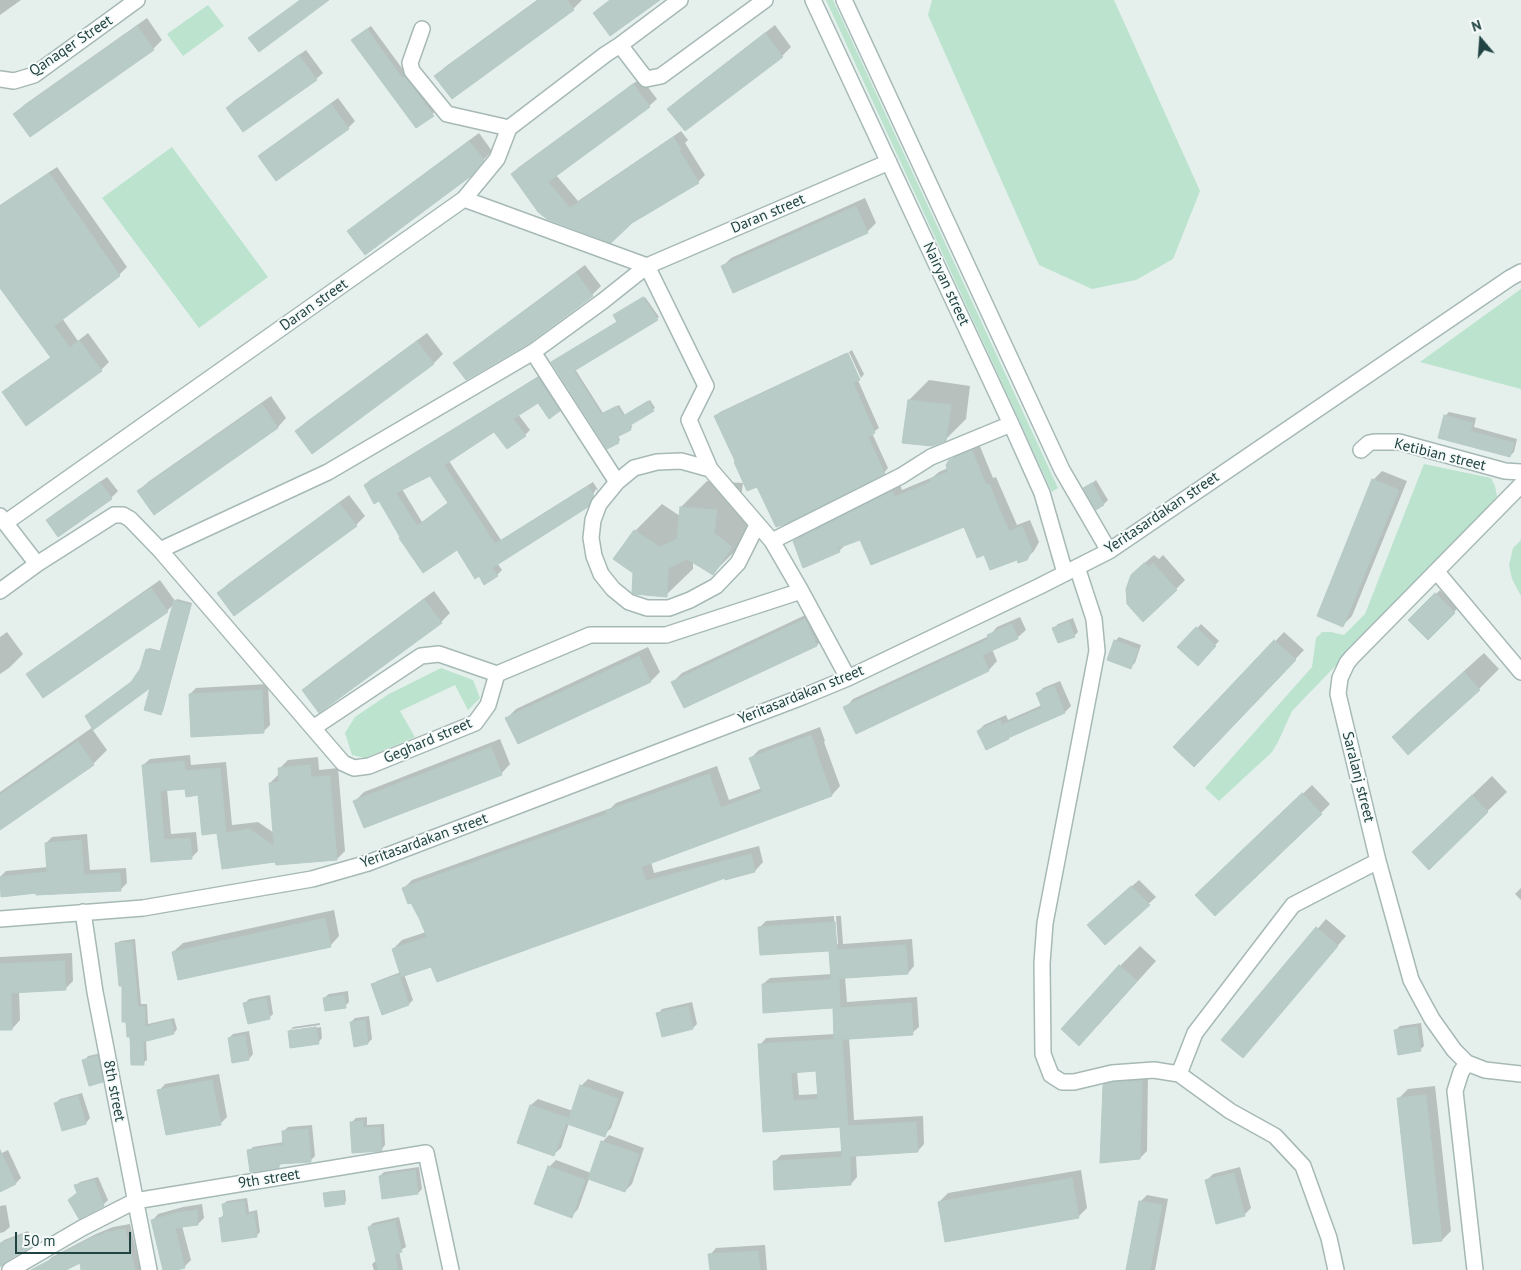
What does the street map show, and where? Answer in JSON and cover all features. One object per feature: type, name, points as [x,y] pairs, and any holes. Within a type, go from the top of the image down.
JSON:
[{"type":"street","name":"Qanaqer Street","points":[[0,79],[14,81],[34,75],[137,0]]},
{"type":"street","points":[[422,29],[410,63],[412,71],[447,114],[509,128],[680,0]]},
{"type":"street","points":[[620,45],[646,79],[661,76],[765,0]]},
{"type":"street","name":"Nairyan street","points":[[813,0],[1011,424],[1042,493],[1071,570],[1094,619],[1097,651],[1045,923],[1042,963],[1043,1054],[1051,1075],[1062,1082],[1074,1082],[1112,1073],[1154,1070],[1180,1074]]},
{"type":"street","name":"Nairyan street","points":[[844,0],[1062,470],[1109,550]]},
{"type":"street","name":"Daran street","points":[[3,519],[464,199],[496,159],[509,128]]},
{"type":"street","name":"Daran street","points":[[160,550],[328,472],[533,352],[647,266],[889,162]]},
{"type":"street","points":[[464,199],[647,266],[706,386],[689,420],[710,469],[756,525],[772,541],[802,591],[848,678]]},
{"type":"street","name":"Yeritasardakan street","points":[[0,919],[142,908],[303,881],[368,863],[848,678],[1109,550],[1485,294],[1521,272]]},
{"type":"street","points":[[533,352],[617,482]]},
{"type":"street","points":[[772,541],[901,476],[931,457],[1011,424]]},
{"type":"street","name":"Ketibian street","points":[[1361,450],[1369,443],[1399,442],[1505,472],[1521,472]]},
{"type":"street","points":[[710,469],[680,462],[657,462],[634,468],[617,482],[598,504],[593,520],[591,538],[594,556],[601,574],[613,589],[629,602],[647,608],[669,608],[690,600],[716,586],[738,563],[756,525]]},
{"type":"street","name":"Saralanj street","points":[[1521,485],[1352,657],[1344,668],[1338,686],[1340,702],[1378,861],[1411,980],[1432,1019],[1454,1050],[1467,1063],[1484,1070],[1521,1074]]},
{"type":"street","name":"Geghard street","points":[[38,564],[114,515],[123,515],[130,519],[160,550],[343,762],[354,768],[370,766],[475,723],[488,705],[497,674]]},
{"type":"street","points":[[0,591],[38,564],[3,519]]},
{"type":"street","points":[[1437,572],[1521,672]]},
{"type":"street","points":[[313,728],[421,656],[439,654],[497,674],[590,635],[666,635],[802,591]]},
{"type":"street","points":[[1336,1270],[1329,1238],[1303,1166],[1275,1136],[1230,1111],[1180,1074],[1195,1033],[1293,905],[1378,861]]},
{"type":"street","name":"8th street","points":[[83,912],[94,992],[149,1270]]},
{"type":"street","points":[[1467,1063],[1461,1072],[1455,1091],[1475,1270]]},
{"type":"street","name":"9th street","points":[[10,1270],[82,1228],[135,1201],[426,1153],[451,1270]]},
{"type":"green space","points":[[826,0],[833,0],[1058,488],[1052,492]]},
{"type":"green space","points":[[932,0],[1114,0],[1200,191],[1173,259],[1136,280],[1092,289],[1039,265],[928,15]]},
{"type":"green space","points":[[208,5],[224,26],[183,56],[167,34]]},
{"type":"green space","points":[[172,147],[268,277],[199,328],[102,198]]},
{"type":"green space","points":[[1521,289],[1521,389],[1420,362]]},
{"type":"green space","points":[[1424,464],[1491,478],[1497,496],[1482,514],[1292,711],[1272,752],[1219,801],[1205,788],[1312,667],[1316,638],[1322,632],[1344,635],[1365,614]]},
{"type":"green space","points":[[1521,540],[1521,596],[1512,579],[1509,565],[1513,548]]},
{"type":"green space","points":[[441,668],[473,680],[480,698],[468,710],[455,685],[400,711],[415,737],[365,758],[352,755],[345,733],[355,717],[389,694]]},
{"type":"building","points":[[300,0],[329,0],[259,52],[248,38]]},
{"type":"building","points":[[538,0],[567,0],[574,10],[452,99],[434,76]]},
{"type":"building","points":[[610,0],[660,0],[610,36],[593,13]]},
{"type":"building","points":[[137,26],[154,50],[30,137],[13,114]]},
{"type":"building","points":[[367,29],[402,78],[405,77],[434,116],[416,128],[351,40]]},
{"type":"building","points":[[765,33],[783,57],[685,131],[667,109]]},
{"type":"building","points":[[299,55],[317,80],[243,132],[226,108]]},
{"type":"building","points":[[633,84],[650,107],[548,182],[570,208],[673,137],[699,183],[632,223],[611,243],[547,219],[538,212],[511,174]]},
{"type":"building","points":[[331,104],[349,129],[276,181],[258,156]]},
{"type":"building","points":[[469,141],[484,160],[471,176],[365,255],[347,231]]},
{"type":"building","points":[[49,173],[120,276],[54,326],[70,348],[79,340],[102,371],[26,426],[2,392],[51,358],[0,288],[0,206]]},
{"type":"building","points":[[856,206],[868,233],[733,293],[721,266]]},
{"type":"building","points":[[576,273],[593,296],[528,344],[466,380],[453,363]]},
{"type":"building","points":[[643,297],[658,320],[574,371],[601,414],[617,406],[623,416],[648,401],[654,411],[629,426],[631,430],[617,437],[619,443],[607,449],[551,362],[617,322],[613,315]]},
{"type":"building","points":[[417,341],[434,364],[312,454],[295,431]]},
{"type":"building","points":[[848,353],[860,380],[853,383],[875,433],[868,437],[885,474],[786,524],[776,527],[757,487],[747,491],[714,416]]},
{"type":"building","points":[[538,377],[560,411],[549,419],[538,403],[513,419],[526,436],[507,449],[494,432],[444,465],[495,544],[588,486],[594,496],[588,507],[492,568],[498,576],[484,585],[479,576],[475,579],[457,550],[423,573],[399,538],[379,501],[374,504],[364,485]],"holes":[[[430,476],[448,503],[417,526],[396,493]]]},
{"type":"building","points":[[908,400],[951,405],[946,441],[932,446],[902,443]]},
{"type":"building","points":[[262,404],[278,428],[154,515],[137,491]]},
{"type":"building","points":[[1444,415],[1473,423],[1470,431],[1514,443],[1510,457],[1438,438]]},
{"type":"building","points":[[972,450],[986,485],[989,484],[1009,531],[1022,526],[1032,550],[1027,560],[1018,563],[1017,560],[990,570],[984,555],[977,558],[964,527],[871,565],[860,540],[838,548],[840,552],[803,568],[793,541],[892,491],[895,497],[931,482],[930,479],[948,472],[946,465],[949,460]]},
{"type":"building","points":[[1372,479],[1399,490],[1343,627],[1317,616]]},
{"type":"building","points":[[100,482],[112,499],[58,537],[46,520]]},
{"type":"building","points":[[1092,483],[1104,505],[1096,510],[1083,488]]},
{"type":"building","points":[[339,503],[357,526],[234,616],[217,593]]},
{"type":"building","points":[[680,507],[717,510],[714,533],[732,547],[713,575],[687,559],[668,568],[667,597],[634,594],[632,592],[633,573],[613,559],[634,530],[660,547],[677,539]]},
{"type":"building","points":[[1144,563],[1149,567],[1153,563],[1177,590],[1143,622],[1127,604],[1126,589],[1131,575]]},
{"type":"building","points":[[151,588],[168,612],[43,698],[26,674]]},
{"type":"building","points":[[1435,593],[1455,613],[1428,640],[1408,620]]},
{"type":"building","points":[[424,599],[442,623],[319,713],[302,690]]},
{"type":"building","points":[[174,600],[191,605],[161,715],[144,710],[150,688],[93,730],[85,716],[131,682],[140,669],[146,649],[160,652]]},
{"type":"building","points":[[805,619],[817,646],[684,708],[671,682]]},
{"type":"building","points":[[1069,622],[1075,637],[1058,643],[1052,628]]},
{"type":"building","points":[[1012,624],[1018,639],[982,655],[989,671],[856,734],[843,707],[989,639],[987,635]]},
{"type":"building","points":[[1196,627],[1216,646],[1198,666],[1177,647]]},
{"type":"building","points":[[1114,640],[1138,649],[1131,669],[1107,660]]},
{"type":"building","points":[[1274,640],[1296,660],[1194,767],[1173,747]]},
{"type":"building","points":[[639,656],[651,682],[518,744],[505,718]]},
{"type":"building","points":[[1464,672],[1480,690],[1408,755],[1392,737]]},
{"type":"building","points":[[1054,686],[1065,713],[1008,738],[986,750],[977,731],[1000,720],[1002,725],[1042,708],[1036,693]]},
{"type":"building","points":[[262,690],[264,733],[191,737],[189,694]]},
{"type":"building","points":[[811,735],[832,796],[641,867],[646,881],[751,854],[755,872],[725,880],[725,878],[437,982],[431,967],[401,977],[392,949],[427,937],[411,903],[408,904],[402,888],[607,814],[606,811],[709,774],[721,808],[762,792],[749,758]]},
{"type":"building","points":[[78,741],[94,765],[0,830],[0,795]]},
{"type":"building","points":[[491,747],[502,775],[364,828],[353,801]]},
{"type":"building","points":[[184,761],[185,771],[220,768],[226,832],[202,835],[198,795],[186,797],[185,789],[160,791],[164,840],[190,838],[192,859],[151,862],[142,765]]},
{"type":"building","points":[[310,765],[311,777],[330,776],[337,860],[276,865],[275,862],[222,869],[217,834],[250,829],[274,846],[269,783],[279,782],[278,768]]},
{"type":"building","points":[[1302,793],[1322,814],[1215,916],[1195,895]]},
{"type":"building","points":[[1472,795],[1488,812],[1429,870],[1412,852]]},
{"type":"building","points":[[81,840],[84,875],[120,873],[121,891],[36,895],[36,893],[1,897],[0,877],[47,872],[45,843]]},
{"type":"building","points":[[1131,886],[1150,905],[1105,945],[1087,925]]},
{"type":"building","points":[[325,918],[331,947],[178,980],[172,952]]},
{"type":"building","points":[[835,922],[837,950],[906,945],[908,974],[831,979],[829,951],[760,955],[758,927]]},
{"type":"building","points":[[1316,927],[1338,946],[1243,1058],[1221,1040]]},
{"type":"building","points":[[132,942],[138,1007],[145,1007],[145,1027],[171,1020],[174,1034],[143,1042],[144,1065],[131,1065],[130,1037],[127,1037],[126,1022],[122,1022],[122,986],[119,986],[115,943]]},
{"type":"building","points":[[64,961],[66,990],[11,993],[12,1030],[0,1030],[0,964]]},
{"type":"building","points":[[1119,965],[1137,981],[1079,1046],[1061,1029]]},
{"type":"building","points":[[399,975],[409,1005],[382,1015],[371,984]]},
{"type":"building","points":[[839,979],[840,1008],[911,1003],[913,1035],[834,1040],[833,1008],[763,1013],[762,984]]},
{"type":"building","points":[[344,995],[346,1008],[325,1011],[323,998]]},
{"type":"building","points":[[266,998],[270,1019],[248,1024],[243,1003]]},
{"type":"building","points":[[688,1006],[693,1029],[662,1037],[656,1013]]},
{"type":"building","points":[[365,1020],[368,1044],[354,1047],[350,1022]]},
{"type":"building","points":[[316,1027],[319,1044],[290,1048],[288,1031]]},
{"type":"building","points":[[1417,1027],[1421,1051],[1398,1055],[1394,1030]]},
{"type":"building","points":[[245,1035],[249,1060],[232,1063],[228,1038]]},
{"type":"building","points":[[842,1039],[848,1126],[916,1122],[918,1152],[842,1157],[840,1127],[763,1132],[758,1044]],"holes":[[[816,1071],[818,1099],[793,1101],[791,1073]]]},
{"type":"building","points":[[98,1056],[103,1082],[89,1086],[82,1060]]},
{"type":"building","points":[[212,1080],[221,1125],[166,1135],[157,1090]]},
{"type":"building","points":[[1142,1080],[1140,1159],[1100,1163],[1103,1085],[1113,1082]]},
{"type":"building","points":[[580,1085],[618,1099],[605,1137],[567,1124]]},
{"type":"building","points":[[1426,1095],[1442,1241],[1413,1244],[1397,1098]]},
{"type":"building","points":[[78,1096],[86,1124],[62,1131],[54,1103]]},
{"type":"building","points":[[530,1105],[568,1118],[554,1156],[517,1143]]},
{"type":"building","points":[[363,1121],[363,1128],[380,1127],[382,1151],[352,1153],[350,1122]]},
{"type":"building","points":[[308,1129],[311,1162],[279,1164],[279,1168],[250,1172],[247,1150],[283,1145],[282,1131]]},
{"type":"building","points":[[601,1141],[639,1154],[625,1192],[588,1179]]},
{"type":"building","points":[[0,1150],[16,1184],[0,1192]]},
{"type":"building","points":[[850,1157],[851,1185],[774,1190],[773,1161]]},
{"type":"building","points":[[548,1166],[585,1180],[572,1218],[534,1204]]},
{"type":"building","points":[[415,1170],[418,1194],[382,1199],[379,1176]]},
{"type":"building","points":[[1234,1173],[1245,1216],[1216,1224],[1205,1180]]},
{"type":"building","points":[[1072,1178],[1079,1218],[945,1242],[938,1202]]},
{"type":"building","points":[[94,1180],[104,1206],[79,1219],[68,1200],[77,1193],[74,1185]]},
{"type":"building","points":[[343,1191],[345,1204],[325,1207],[323,1193]]},
{"type":"building","points":[[244,1201],[246,1215],[254,1213],[257,1237],[222,1242],[219,1218],[224,1217],[222,1204]]},
{"type":"building","points":[[1139,1201],[1162,1205],[1150,1270],[1126,1270]]},
{"type":"building","points":[[197,1210],[198,1225],[175,1228],[185,1268],[163,1270],[151,1220],[176,1213]]},
{"type":"building","points":[[395,1221],[402,1252],[395,1254],[398,1270],[378,1270],[368,1227]]},
{"type":"building","points":[[125,1229],[135,1270],[81,1270],[80,1263],[66,1270],[31,1270],[89,1239],[107,1232]]},
{"type":"building","points":[[25,1234],[30,1247],[0,1267],[0,1243]]},
{"type":"building","points":[[758,1251],[760,1270],[710,1270],[708,1254]]}]
